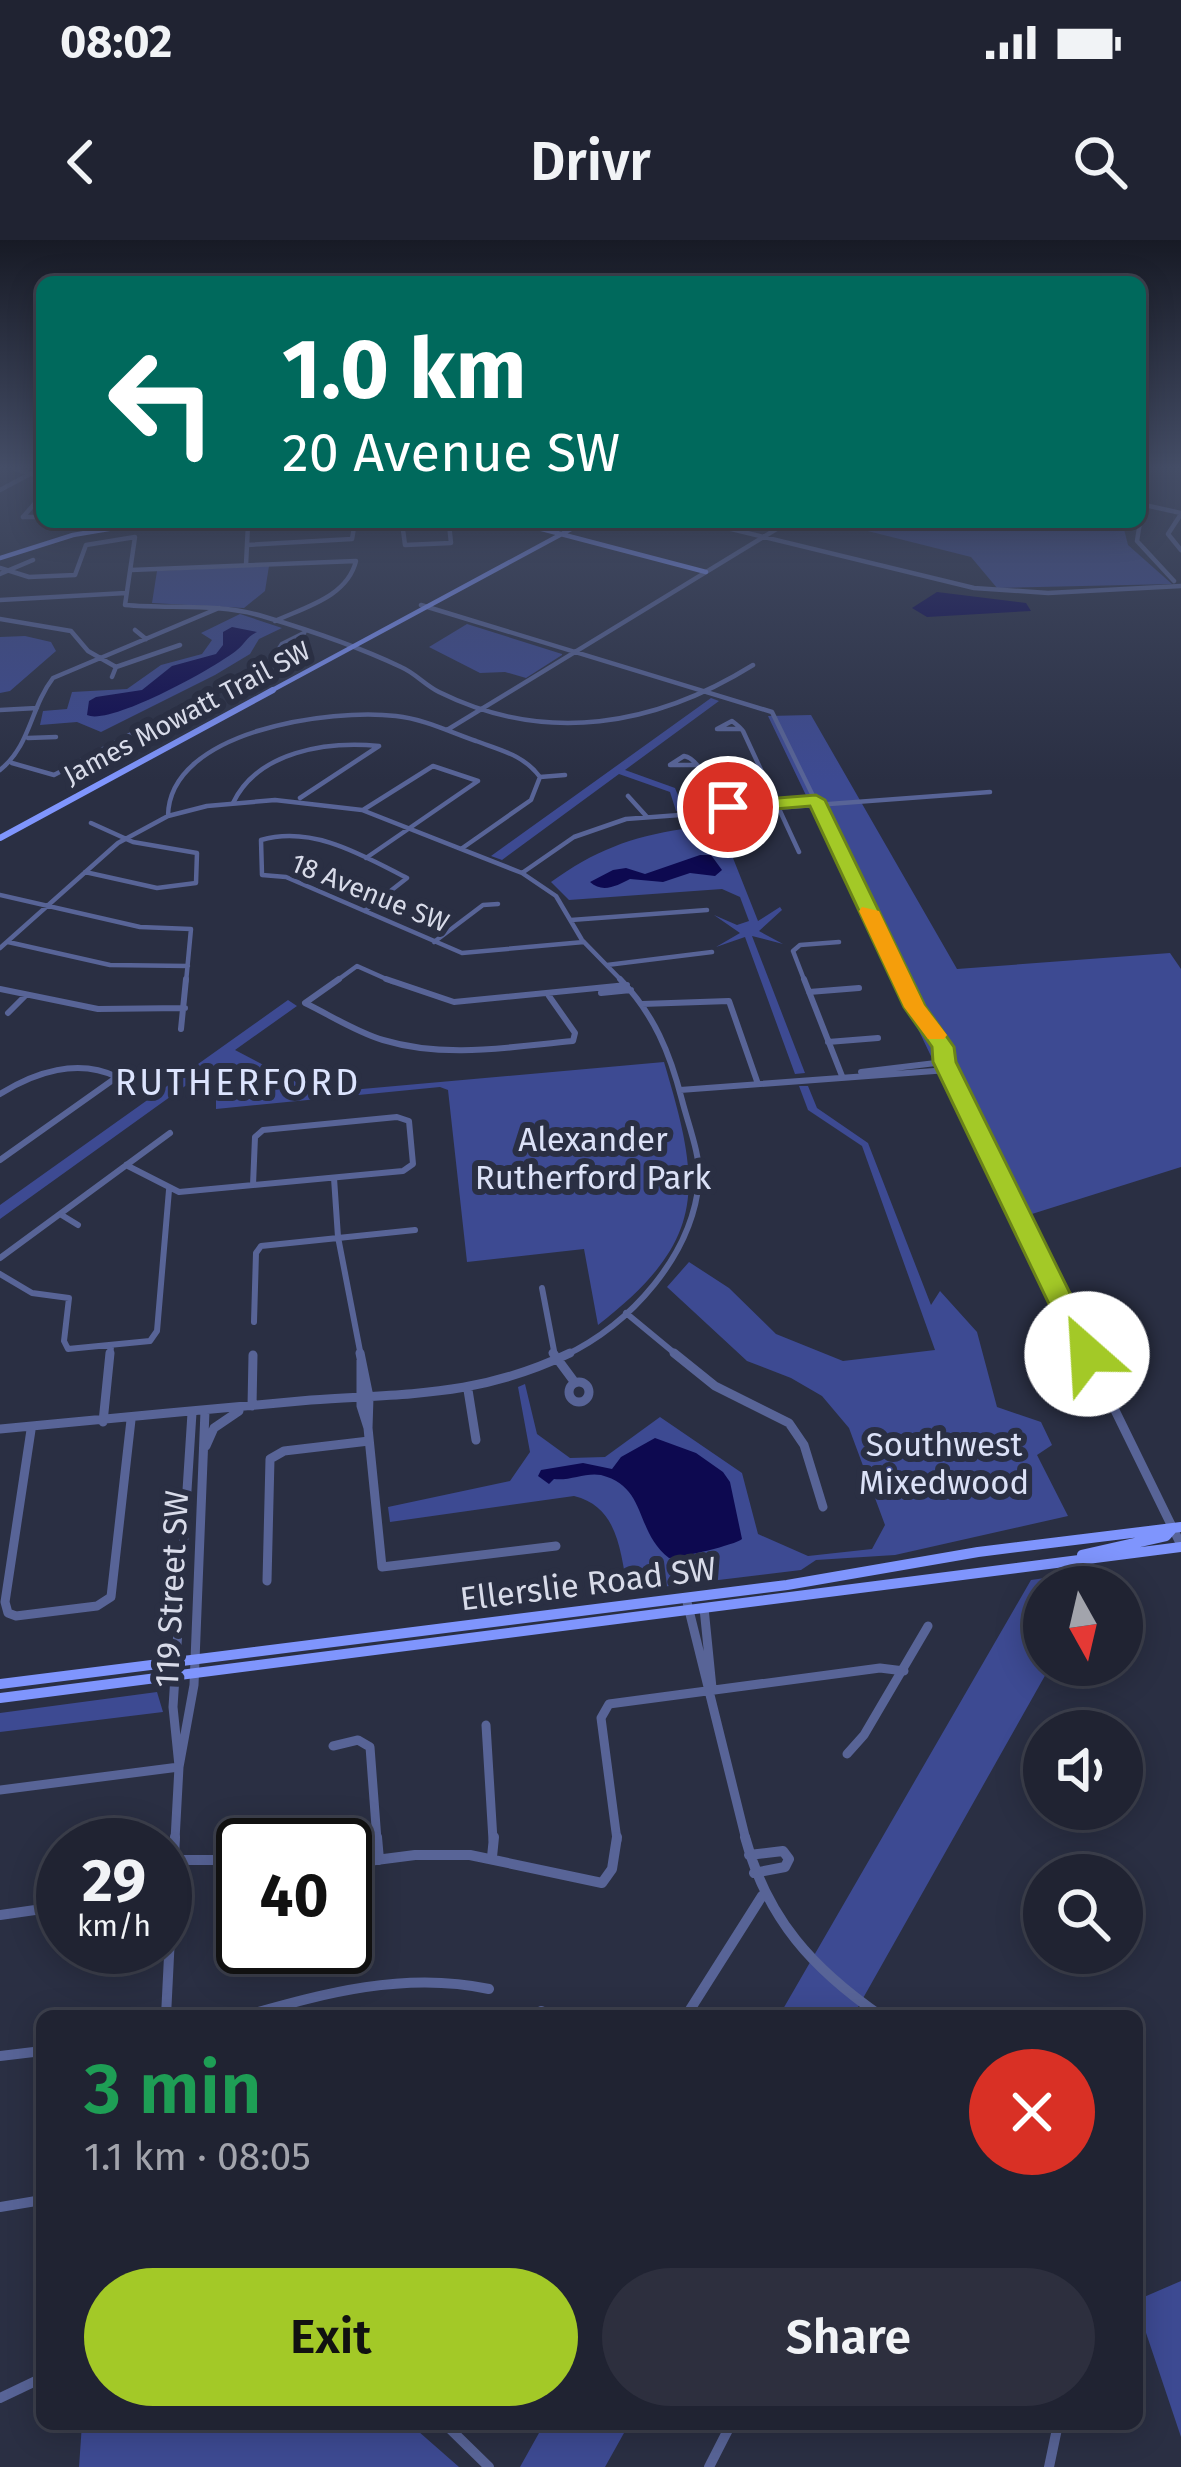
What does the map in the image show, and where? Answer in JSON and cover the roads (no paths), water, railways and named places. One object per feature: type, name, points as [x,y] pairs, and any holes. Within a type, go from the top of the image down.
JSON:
[{"type":"main road","name":"James Mowatt Trail SW","points":[[0,834],[484,573]]},
{"type":"main road","name":"James Mowatt Trail SW","points":[[348,648],[486,573]]},
{"type":"main road","points":[[1012,1569],[1151,1540],[1177,1528]]},
{"type":"main road","name":"Ellerslie Road SW","points":[[703,1602],[978,1552],[1177,1528]]},
{"type":"main road","name":"Ellerslie Road SW","points":[[0,1684],[195,1666],[1181,1546]]},
{"type":"main road","name":"Ellerslie Road SW","points":[[0,1698],[177,1668]]},
{"type":"street","points":[[15,573],[29,577],[76,573]]},
{"type":"street","points":[[130,573],[127,606],[220,607],[275,621],[406,670],[443,694],[484,709],[554,723],[605,723],[660,714],[711,694],[753,665]]},
{"type":"street","points":[[275,621],[346,584],[354,573]]},
{"type":"street","points":[[448,731],[704,573]]},
{"type":"street","points":[[898,573],[982,590],[1048,593],[1179,585]]},
{"type":"street","points":[[0,600],[69,600],[126,593]]},
{"type":"street","points":[[424,606],[772,712],[914,1007],[1177,1528],[1181,1546]]},
{"type":"street","points":[[0,770],[11,763],[28,738],[53,678],[220,607]]},
{"type":"street","points":[[0,619],[71,631],[97,657],[116,667],[180,645]]},
{"type":"street","points":[[135,630],[146,639]]},
{"type":"street","points":[[191,705],[267,665],[279,650],[306,632]]},
{"type":"street","points":[[279,650],[293,650]]},
{"type":"street","points":[[112,677],[116,667]]},
{"type":"street","points":[[0,710],[37,708]]},
{"type":"street","points":[[168,816],[169,794],[189,769],[262,728],[288,721],[383,715],[448,731],[521,758],[540,777],[565,775]]},
{"type":"street","points":[[741,729],[799,852]]},
{"type":"street","points":[[11,763],[54,775],[139,730]]},
{"type":"street","points":[[28,738],[56,737]]},
{"type":"street","points":[[232,803],[244,783],[303,749],[379,746],[299,800]]},
{"type":"street","points":[[697,765],[729,843]]},
{"type":"street","points":[[362,810],[435,766],[478,782],[365,859]]},
{"type":"street","points":[[461,849],[531,800],[540,777]]},
{"type":"street","points":[[522,873],[590,826],[778,805],[990,792]]},
{"type":"street","points":[[628,796],[646,817]]},
{"type":"street","points":[[0,1430],[468,1390],[509,1380],[558,1360],[626,1313],[676,1258],[698,1206],[698,1158],[665,1044],[642,1004],[582,940],[551,890],[522,873],[362,810],[299,800],[232,803],[168,816],[124,838],[3,945]]},
{"type":"street","points":[[85,872],[148,885],[193,887],[196,853],[124,838],[91,823]]},
{"type":"street","name":"18 Avenue SW","points":[[365,859],[312,839],[266,836],[260,841],[262,875],[286,877],[471,954],[582,940]]},
{"type":"street","points":[[365,859],[408,879],[365,911]]},
{"type":"street","points":[[0,895],[140,927],[190,928],[182,1029]]},
{"type":"street","points":[[434,942],[487,903],[498,904]]},
{"type":"street","points":[[571,920],[707,910]]},
{"type":"street","points":[[839,942],[795,946],[842,1076]]},
{"type":"street","points":[[3,945],[110,965],[189,966]]},
{"type":"street","points":[[607,965],[712,952]]},
{"type":"street","points":[[549,996],[576,1039],[476,1052],[417,1049],[379,1039],[305,1003],[358,966],[448,1002],[629,987]]},
{"type":"street","points":[[0,988],[91,1009],[185,1008]]},
{"type":"street","points":[[809,992],[859,988]]},
{"type":"street","points":[[8,1013],[26,995]]},
{"type":"street","points":[[642,1004],[727,999],[758,1084]]},
{"type":"street","points":[[85,1018],[91,1009]]},
{"type":"street","points":[[829,1042],[878,1037]]},
{"type":"street","points":[[680,1090],[946,1066]]},
{"type":"street","points":[[0,1094],[25,1078],[96,1069],[115,1073],[117,1079],[0,1160]]},
{"type":"street","points":[[126,1165],[169,1190],[253,1185],[334,1178],[411,1168],[410,1121],[397,1117],[262,1130],[255,1137],[253,1185]]},
{"type":"street","points":[[0,1258],[170,1133]]},
{"type":"street","points":[[334,1178],[338,1237],[361,1360],[382,1568],[556,1546]]},
{"type":"street","points":[[0,1274],[32,1293],[69,1298],[64,1341],[68,1349],[153,1339],[169,1190]]},
{"type":"street","points":[[60,1214],[77,1225]]},
{"type":"street","points":[[254,1322],[259,1247],[415,1230]]},
{"type":"street","points":[[542,1288],[558,1360],[573,1380]]},
{"type":"street","points":[[626,1313],[715,1386],[789,1423],[804,1444],[823,1507]]},
{"type":"street","points":[[103,1422],[111,1347]]},
{"type":"street","points":[[252,1406],[253,1355]]},
{"type":"street","points":[[468,1390],[476,1440]]},
{"type":"street","points":[[204,1451],[218,1424],[252,1406]]},
{"type":"street","name":"119 Street SW","points":[[176,1818],[195,1666],[205,1411]]},
{"type":"street","name":"119 Street SW","points":[[179,1767],[173,1707],[192,1413]]},
{"type":"street","points":[[31,1430],[5,1602],[8,1613],[59,1611],[109,1601],[115,1589],[130,1420]]},
{"type":"street","points":[[267,1581],[270,1459],[284,1451],[368,1442]]},
{"type":"street","points":[[703,1602],[712,1690]]},
{"type":"street","points":[[688,1604],[762,1896],[805,1959],[871,2010]]},
{"type":"street","points":[[848,1754],[928,1626]]},
{"type":"street","points":[[372,1861],[432,1854],[492,1857],[590,1884],[602,1883],[616,1863],[618,1839],[603,1711],[614,1703],[880,1668],[904,1671]]},
{"type":"street","points":[[486,1725],[496,1821],[492,1857]]},
{"type":"street","points":[[333,1746],[358,1740],[370,1747],[379,1860]]},
{"type":"street","points":[[0,1790],[179,1767]]},
{"type":"street","points":[[748,1855],[783,1850],[789,1859],[785,1867],[754,1873]]},
{"type":"street","points":[[690,2010],[762,1896]]},
{"type":"street","points":[[0,1915],[36,1910]]},
{"type":"street","name":"119 Street SW","points":[[166,2010],[168,1974]]},
{"type":"street","points":[[273,2010],[394,1985],[457,1982],[489,1989]]},
{"type":"street","points":[[0,2056],[36,2052]]},
{"type":"street","points":[[0,2207],[36,2201]]},
{"type":"street","points":[[0,2398],[36,2381]]},
{"type":"street","points":[[451,2430],[489,2467]]},
{"type":"street","points":[[709,2467],[728,2430]]},
{"type":"street","points":[[1048,2467],[1057,2430]]},
{"type":"district","name":"RUTHERFORD","points":[[238,1082]]},
{"type":"park label","name":"Alexander Rutherford Park","points":[[593,1158]]},
{"type":"park label","name":"Southwest Mixedwood","points":[[944,1463]]}]
